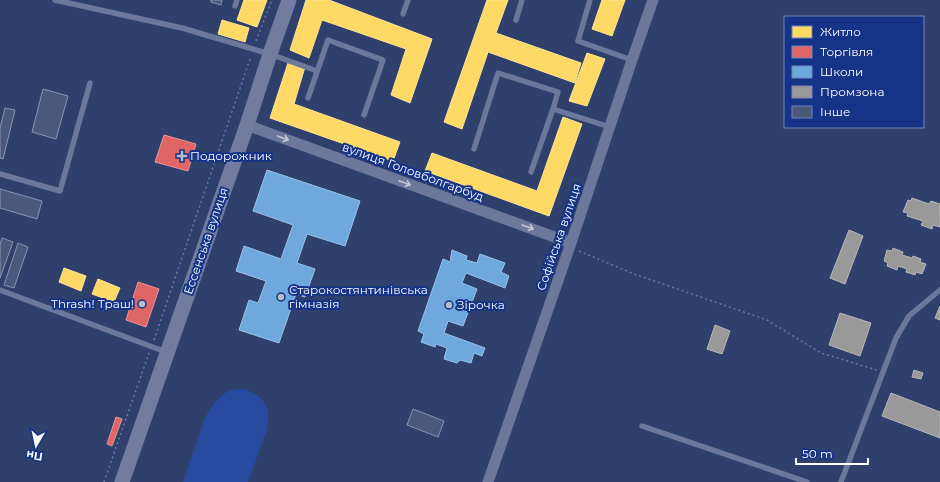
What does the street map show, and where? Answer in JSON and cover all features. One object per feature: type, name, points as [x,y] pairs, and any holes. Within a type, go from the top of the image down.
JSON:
[{"type":"street","name":"Ессенська вулиця","points":[[122,482],[247,125],[289,0]]},
{"type":"street","name":"Софійська вулиця","points":[[488,482],[573,246],[610,126],[653,0]]},
{"type":"street","name":"вулиця Головболгарбуд","points":[[247,125],[573,246]]},
{"type":"lane","points":[[56,0],[182,28],[270,54],[317,71]]},
{"type":"lane","points":[[235,6],[238,0]]},
{"type":"lane","points":[[404,14],[408,0]]},
{"type":"lane","points":[[516,20],[522,0]]},
{"type":"lane","points":[[590,0],[578,40],[632,60]]},
{"type":"lane","points":[[308,98],[328,40],[383,60],[364,115]]},
{"type":"lane","points":[[474,149],[498,73],[558,92],[531,172]]},
{"type":"lane","points":[[0,174],[60,191],[90,83]]},
{"type":"lane","points":[[553,109],[610,126]]},
{"type":"lane","points":[[0,290],[168,353]]},
{"type":"lane","points":[[841,482],[896,338],[909,316],[940,290]]},
{"type":"lane","points":[[642,426],[807,482]]},
{"type":"path","points":[[104,482],[152,347],[253,49],[272,0]]},
{"type":"path","points":[[573,246],[634,274],[767,320],[821,353],[883,372]]},
{"type":"shaded area","points":[[243,389],[261,399],[265,404],[268,416],[267,430],[248,482],[183,482],[208,412],[216,401],[230,390]]},
{"type":"building: Житло","points":[[244,0],[267,0],[257,27],[237,20]]},
{"type":"building: Житло","points":[[306,0],[329,0],[432,39],[410,103],[391,95],[406,49],[322,20],[309,58],[290,50]]},
{"type":"building: Житло","points":[[487,0],[508,0],[496,33],[581,63],[575,83],[488,52],[462,129],[444,122]]},
{"type":"building: Житло","points":[[602,0],[625,0],[612,36],[592,29]]},
{"type":"building: Житло","points":[[222,20],[249,28],[245,42],[218,34]]},
{"type":"building: Житло","points":[[587,53],[605,59],[587,106],[569,101]]},
{"type":"building: Житло","points":[[288,63],[305,67],[294,104],[400,142],[393,161],[270,118]]},
{"type":"building: Житло","points":[[563,117],[582,124],[549,216],[425,171],[432,153],[537,191]]},
{"type":"building: Житло","points":[[64,268],[86,276],[81,291],[59,282]]},
{"type":"building: Житло","points":[[98,279],[120,288],[114,302],[92,294]]},
{"type":"building: Торгівля","points":[[164,135],[196,144],[188,171],[155,162]]},
{"type":"building: Торгівля","points":[[138,282],[159,289],[146,327],[126,320]]},
{"type":"building: Торгівля","points":[[116,417],[122,419],[112,446],[107,444]]},
{"type":"building: Школи","points":[[267,170],[360,201],[345,246],[307,234],[297,263],[315,269],[305,297],[296,294],[279,343],[239,330],[249,300],[258,303],[266,281],[236,271],[244,246],[281,259],[293,225],[253,211]]},
{"type":"building: Школи","name":"Зірочка","points":[[452,250],[467,256],[466,260],[477,263],[480,254],[505,263],[501,272],[509,276],[505,288],[466,273],[462,283],[477,289],[463,326],[448,321],[444,333],[485,348],[482,356],[474,353],[471,363],[460,360],[457,363],[444,359],[447,348],[436,344],[435,347],[421,342],[424,334],[418,331],[443,259],[450,262]]},
{"type":"building: Промзона","points":[[912,198],[929,204],[931,201],[940,204],[940,227],[933,225],[932,229],[921,225],[923,221],[907,216],[908,213],[903,212],[908,200],[911,201]]},
{"type":"building: Промзона","points":[[849,230],[863,236],[845,284],[830,278]]},
{"type":"building: Промзона","points":[[893,248],[903,252],[902,255],[912,258],[913,256],[921,259],[920,262],[926,264],[922,274],[916,272],[915,275],[906,272],[907,269],[898,266],[897,270],[887,266],[888,263],[884,261],[887,250],[892,251]]},
{"type":"building: Промзона","points":[[940,306],[940,320],[935,318]]},
{"type":"building: Промзона","points":[[840,313],[871,323],[860,356],[829,345]]},
{"type":"building: Промзона","points":[[715,325],[730,331],[722,354],[707,349]]},
{"type":"building: Промзона","points":[[914,370],[923,373],[921,379],[912,377]]},
{"type":"building: Промзона","points":[[891,393],[940,412],[940,438],[882,416]]},
{"type":"building: Інше","points":[[211,0],[222,0],[221,5],[211,2]]},
{"type":"building: Інше","points":[[43,89],[68,96],[56,139],[32,132]]},
{"type":"building: Інше","points":[[5,108],[15,110],[3,159],[0,158],[0,128]]},
{"type":"building: Інше","points":[[0,189],[42,201],[37,219],[0,208]]},
{"type":"building: Інше","points":[[2,238],[13,242],[0,278],[0,245]]},
{"type":"building: Інше","points":[[18,243],[28,247],[14,288],[4,285]]},
{"type":"building: Інше","points":[[413,409],[444,421],[438,437],[407,425]]},
{"type":"place","name":"Подорожник","points":[[182,156]]},
{"type":"place","name":"Старокостянтинівська гімназія","points":[[281,297]]},
{"type":"place","name":"Thrash! Траш!","points":[[142,304]]},
{"type":"place","name":"Зірочка","points":[[449,305]]}]
